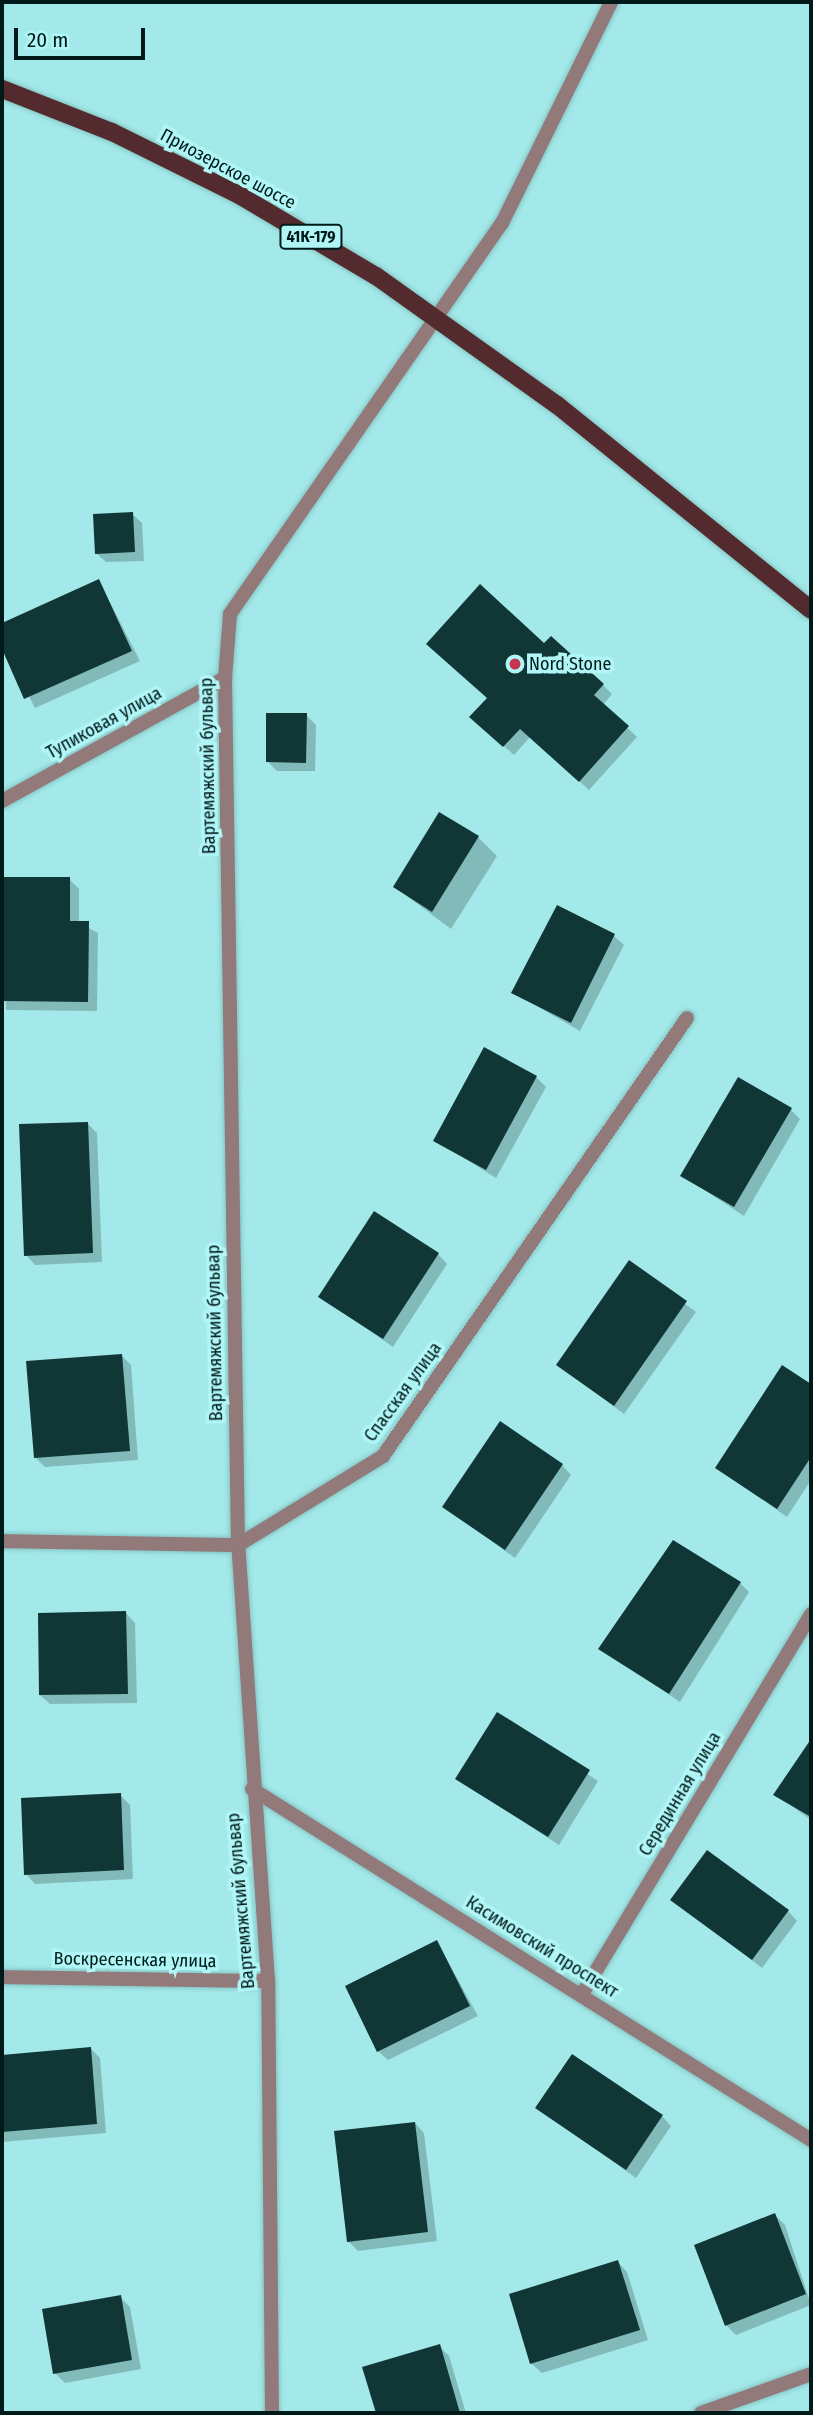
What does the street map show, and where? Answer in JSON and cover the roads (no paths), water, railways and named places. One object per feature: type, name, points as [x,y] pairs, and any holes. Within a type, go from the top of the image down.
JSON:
[{"type":"main road","name":"Приозерское шоссе","points":[[2,89],[112,132],[241,196],[436,316],[592,433],[811,611]]},
{"type":"street","name":"Вартемяжский бульвар","points":[[272,2413],[268,1981],[251,1789],[238,1545],[225,678],[230,614],[502,223],[611,2]]},
{"type":"street","name":"Тупиковая улица","points":[[2,801],[225,678]]},
{"type":"street","name":"Спасская улица","points":[[238,1545],[383,1456],[687,1018]]},
{"type":"street","points":[[2,1541],[238,1545]]},
{"type":"street","name":"Серединная улица","points":[[582,1994],[811,1614]]},
{"type":"street","name":"Касимовский проспект","points":[[251,1789],[811,2140]]},
{"type":"street","name":"Воскресенская улица","points":[[2,1977],[268,1981]]},
{"type":"street","points":[[701,2413],[811,2374]]},
{"type":"place","name":"Nord Stone","points":[[515,664]]}]
